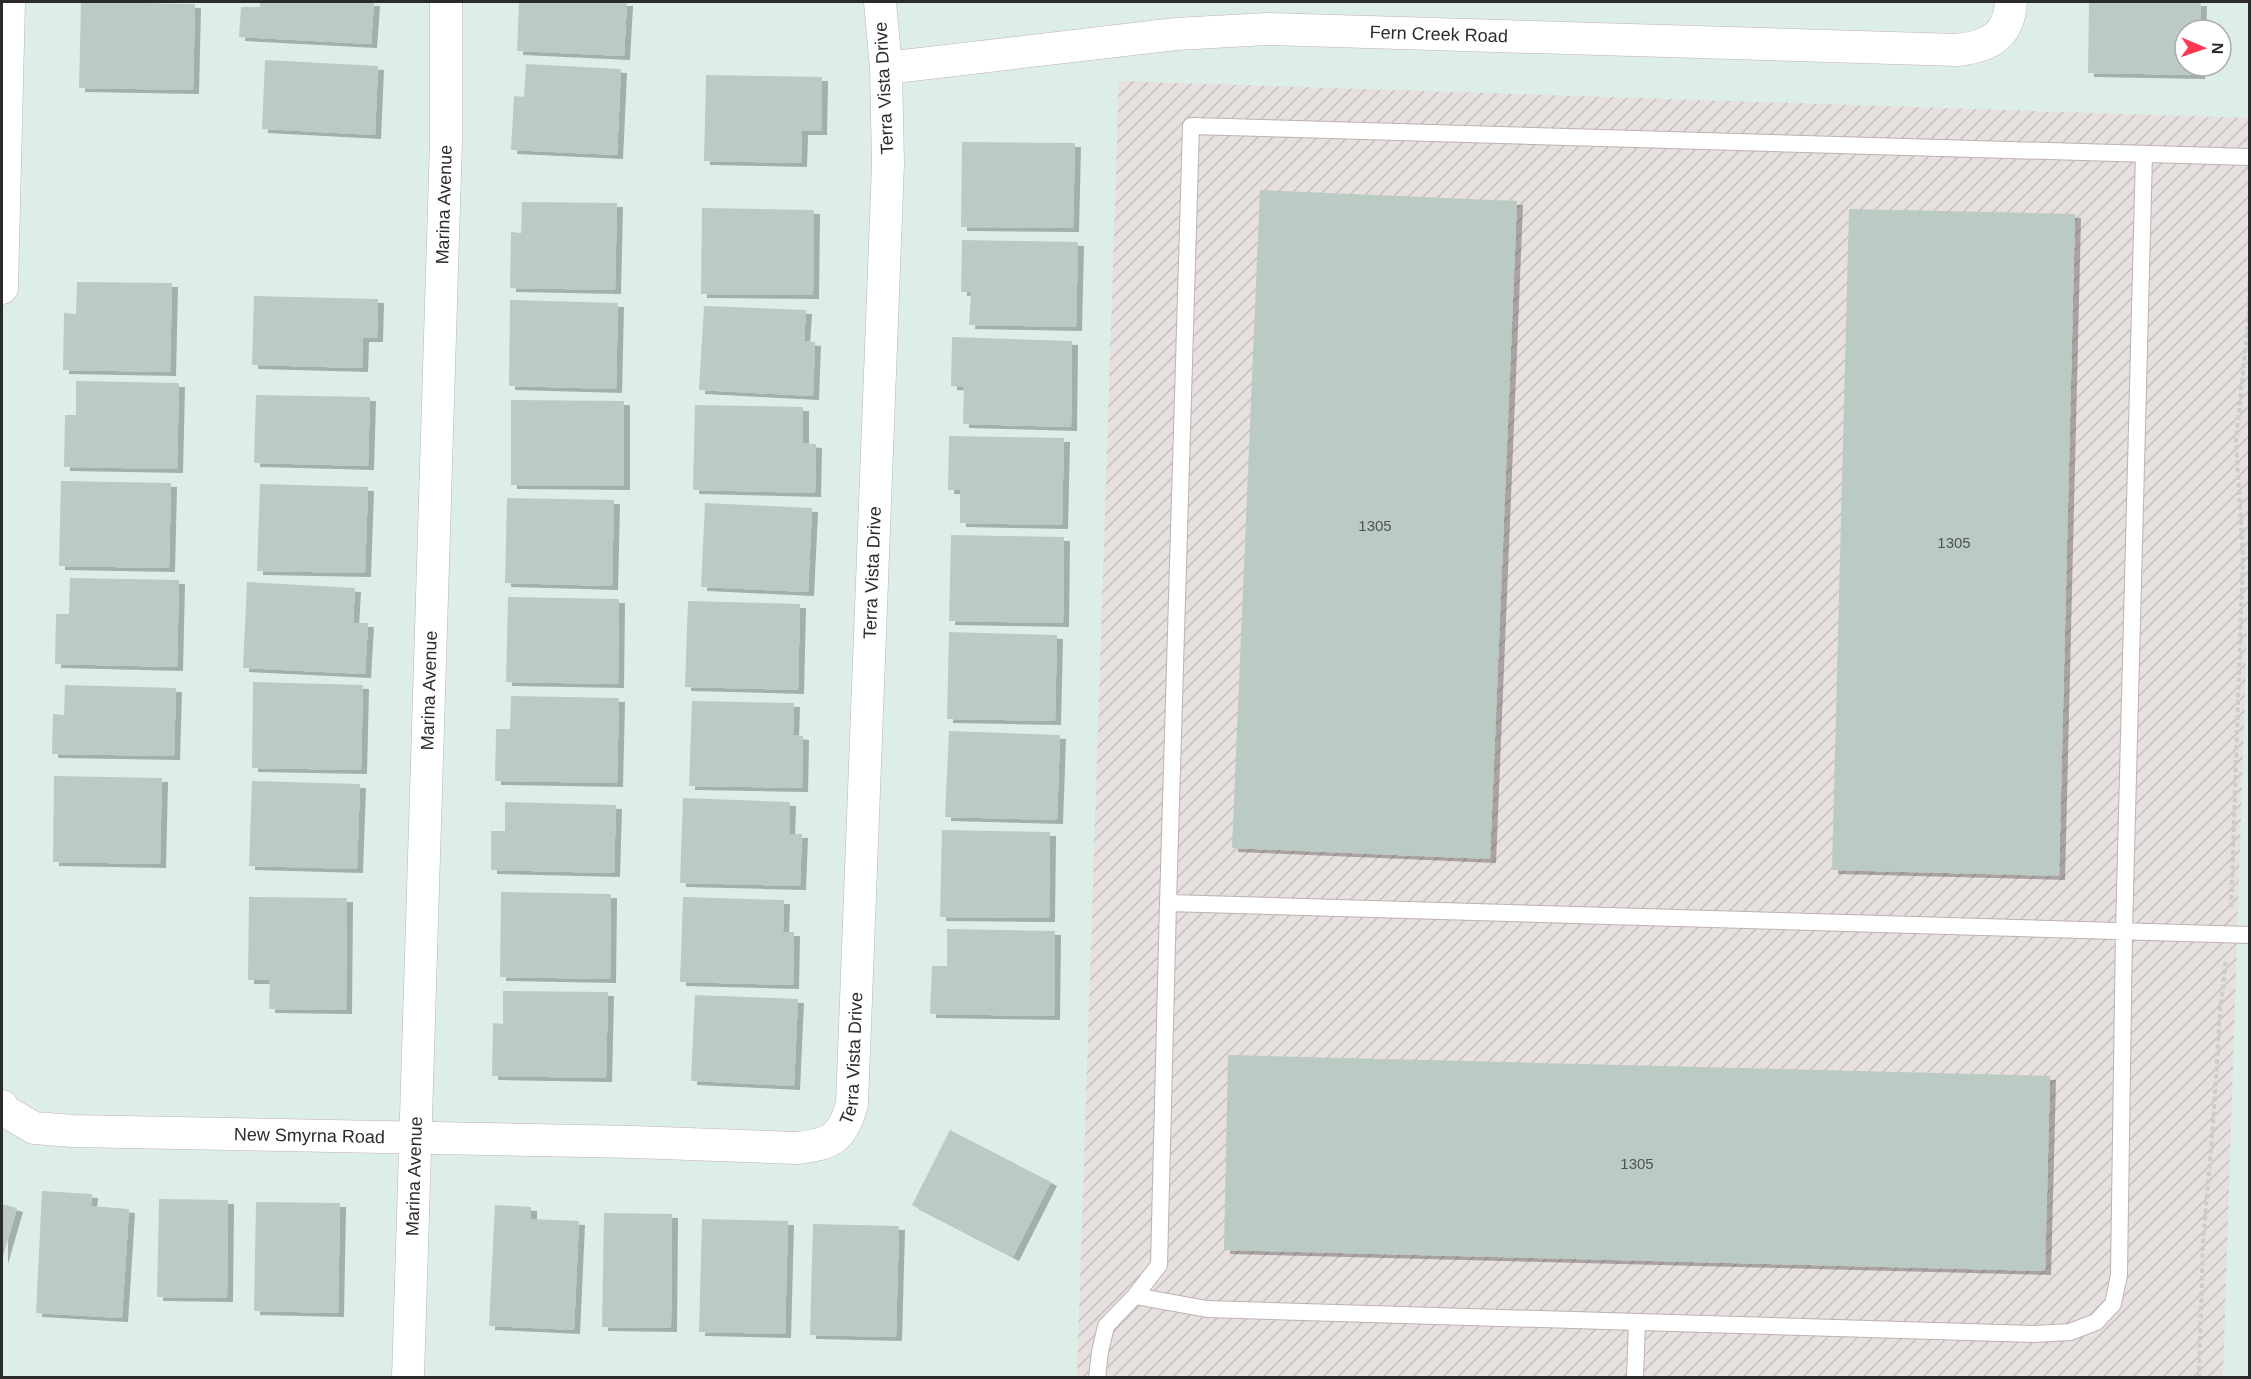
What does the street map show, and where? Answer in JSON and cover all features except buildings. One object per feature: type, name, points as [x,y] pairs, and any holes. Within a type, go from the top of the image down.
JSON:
[{"type":"street","points":[[2,288],[9,2]]},
{"type":"street","name":"Marina Avenue","points":[[408,1377],[446,141],[446,2]]},
{"type":"street","name":"Terra Vista Drive","points":[[833,1140],[846,1125],[852,1104],[888,164],[886,68],[880,2]]},
{"type":"street","name":"Fern Creek Road","points":[[886,68],[1176,34],[1267,29],[1958,50],[1975,48],[1992,42],[2004,28],[2010,13],[2010,2]]},
{"type":"street","name":"New Smyrna Road","points":[[3,1108],[34,1128],[63,1130],[797,1148],[819,1145],[833,1140]]},
{"type":"lane","points":[[1097,1377],[1106,1326],[1135,1296],[1159,1265],[1191,126],[2250,157]]},
{"type":"lane","points":[[1135,1296],[1207,1309],[2034,1334],[2070,1332],[2096,1322],[2113,1304],[2119,1275],[2124,931],[2144,154]]},
{"type":"lane","points":[[1168,903],[2250,935]]},
{"type":"lane","points":[[1635,1377],[1637,1322]]},
{"type":"path","points":[[2199,1377],[2203,1241],[2220,1012],[2230,934],[2243,559],[2236,441],[2248,324],[2250,270]]},
{"type":"shaded area","points":[[1119,81],[2249,118],[2249,565],[2223,1377],[1077,1378]]}]
